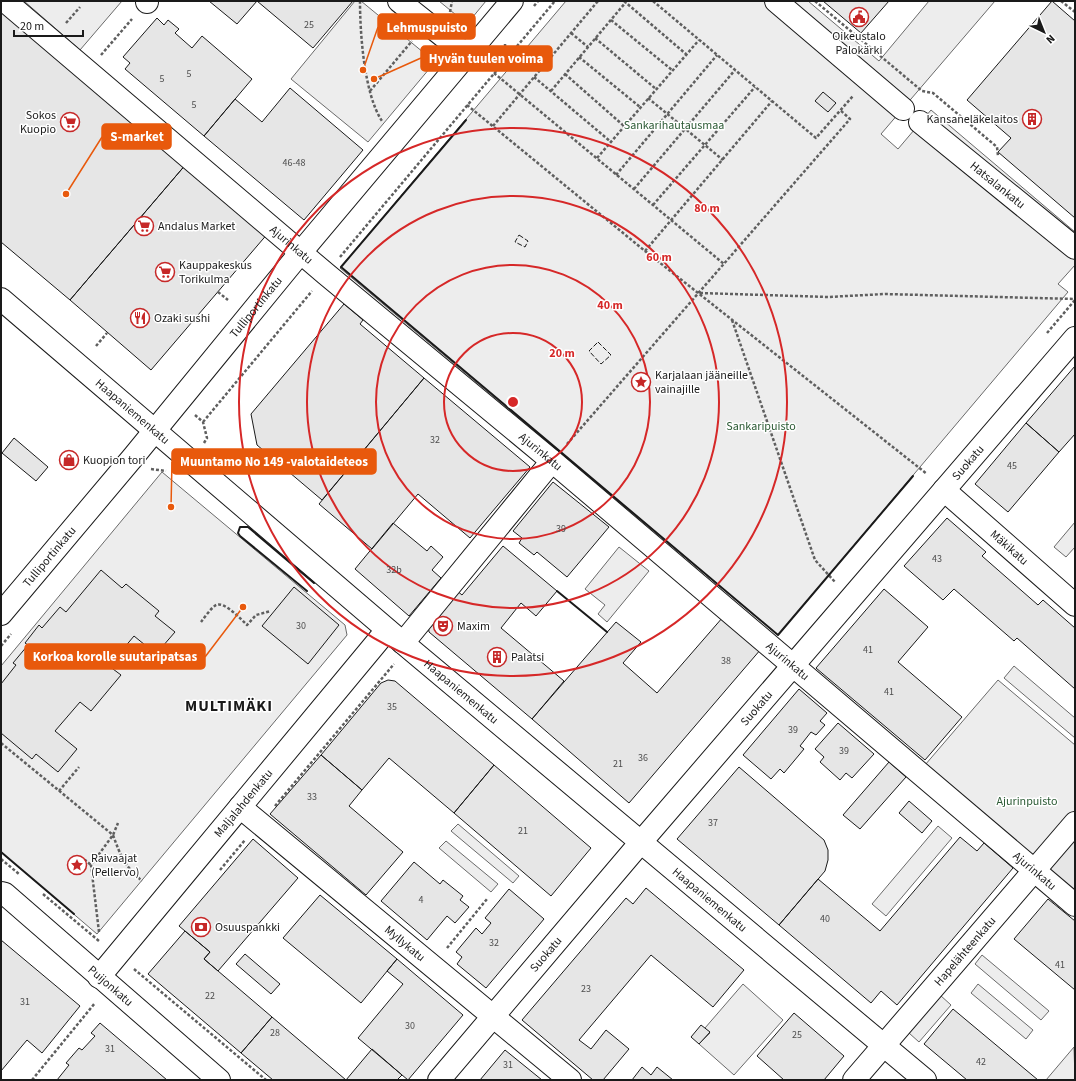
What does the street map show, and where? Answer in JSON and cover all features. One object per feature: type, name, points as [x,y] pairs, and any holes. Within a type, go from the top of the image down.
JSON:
[{"type":"street","name":"Ajurinkatu","points":[[5,1],[326,274],[552,461],[1075,905]]},
{"type":"street","points":[[399,1],[466,55]]},
{"type":"street","name":"Tulliportinkatu","points":[[1,614],[301,252],[512,1]]},
{"type":"street","points":[[776,1],[903,109]]},
{"type":"street","name":"Hatsalankatu","points":[[920,122],[1075,248]]},
{"type":"street","name":"Haapaniemenkatu","points":[[1,299],[395,636],[925,1080]]},
{"type":"street","name":"Suokatu","points":[[439,1080],[641,842],[1075,338]]},
{"type":"street","name":"Maljalahdenkatu","points":[[99,977],[240,807],[552,461]]},
{"type":"street","name":"Mäkikatu","points":[[944,490],[1075,605]]},
{"type":"street","name":"Myllykatu","points":[[240,807],[570,1080]]},
{"type":"street","name":"Hapelähteenkatu","points":[[854,1080],[1075,823]]},
{"type":"street","name":"Puijonkatu","points":[[3,893],[75,953],[99,977],[219,1080]]},
{"type":"path","points":[[87,71],[147,1]]},
{"type":"path","points":[[360,1],[360,29],[370,92],[375,112],[385,127]]},
{"type":"path","points":[[450,15],[452,1]]},
{"type":"path","points":[[207,438],[203,422],[555,1]]},
{"type":"path","points":[[493,126],[598,1]]},
{"type":"path","points":[[653,1],[816,138],[868,78]]},
{"type":"path","points":[[815,1],[874,51]]},
{"type":"path","points":[[1061,1],[1075,12]]},
{"type":"path","points":[[551,91],[625,2],[686,54]]},
{"type":"path","points":[[611,20],[672,70]]},
{"type":"path","points":[[571,33],[588,47]]},
{"type":"path","points":[[595,38],[656,89]]},
{"type":"path","points":[[596,158],[699,40]]},
{"type":"path","points":[[370,92],[412,41]]},
{"type":"path","points":[[504,41],[506,58]]},
{"type":"path","points":[[616,175],[717,55]]},
{"type":"path","points":[[579,57],[640,107]]},
{"type":"path","points":[[634,189],[735,70]]},
{"type":"path","points":[[494,73],[724,264]]},
{"type":"path","points":[[565,74],[624,126]]},
{"type":"path","points":[[534,76],[611,142]]},
{"type":"path","points":[[653,205],[755,87]]},
{"type":"path","points":[[648,98],[723,160]]},
{"type":"path","points":[[646,251],[772,101]]},
{"type":"path","points":[[467,105],[698,293],[927,474]]},
{"type":"path","points":[[569,442],[850,119],[840,110]]},
{"type":"path","points":[[218,292],[228,300]]},
{"type":"path","points":[[698,293],[828,297],[885,294],[1075,299]]},
{"type":"path","points":[[732,319],[815,560],[835,582]]},
{"type":"path","points":[[96,346],[107,333]]},
{"type":"path","points":[[201,622],[214,606],[220,604],[225,606],[247,625],[256,615],[272,611]]},
{"type":"path","points":[[1,743],[113,835],[124,862],[142,881]]},
{"type":"path","points":[[59,791],[79,767]]},
{"type":"path","points":[[99,932],[91,865],[113,835],[118,823]]},
{"type":"path","points":[[1,859],[25,879]]},
{"type":"path","points":[[79,860],[85,860],[91,865]]},
{"type":"path","points":[[37,890],[94,937]]},
{"type":"path","points":[[432,965],[488,899]]},
{"type":"path","points":[[136,970],[266,1080]]},
{"type":"path","points":[[32,1080],[96,1002]]},
{"type":"shaded area","points":[[24,1],[122,1],[80,50]]},
{"type":"shaded area","points":[[355,1],[361,1],[435,62],[368,142],[291,79]]},
{"type":"shaded area","points":[[439,1],[486,1],[467,24]]},
{"type":"shaded area","name":"Sankaripuisto","points":[[566,1],[808,1],[879,61],[929,1],[995,1],[881,134],[898,149],[931,110],[1075,232],[1075,265],[1058,284],[1068,292],[778,635],[340,268]]},
{"type":"shaded area","points":[[162,472],[345,625],[347,635],[97,934],[1,852],[1,666]]},
{"type":"shaded area","points":[[1075,522],[1075,547],[1066,557],[1054,547]]},
{"type":"shaded area","points":[[619,547],[649,571],[607,622],[598,614],[605,605],[585,589]]},
{"type":"shaded area","points":[[1014,666],[1075,718],[1075,738],[1004,678]]},
{"type":"shaded area","points":[[998,680],[1075,745],[1075,823],[1034,870],[919,772]]},
{"type":"shaded area","points":[[458,824],[519,876],[513,883],[451,831]]},
{"type":"shaded area","points":[[938,826],[952,838],[886,916],[872,904]]},
{"type":"shaded area","points":[[446,841],[498,884],[491,892],[439,848]]},
{"type":"shaded area","points":[[982,955],[1049,1011],[1041,1020],[975,964]]},
{"type":"shaded area","points":[[743,984],[783,1020],[734,1075],[699,1044],[710,1033],[705,1028]]},
{"type":"shaded area","points":[[978,984],[1033,1030],[1026,1039],[971,993]]},
{"type":"shaded area","points":[[940,995],[951,1005],[919,1042],[909,1033]]},
{"type":"shaded area","points":[[1074,1047],[1075,1080],[1046,1080]]},
{"type":"building","points":[[209,1],[257,1],[237,24]]},
{"type":"building","points":[[257,1],[353,1],[313,48]]},
{"type":"building","name":"Oikeustalo Palokärki","points":[[823,1],[889,1],[861,33]]},
{"type":"building","name":"Kansaneläkelaitos","points":[[1052,1],[1075,21],[1075,218],[998,152],[1011,138],[967,100]]},
{"type":"building","name":"Sokos Kuopio","points":[[1,5],[187,163],[70,300],[1,242]]},
{"type":"building","points":[[157,18],[164,25],[168,20],[179,29],[175,33],[192,48],[202,36],[252,79],[204,136],[125,69],[130,63],[123,57]]},
{"type":"building","points":[[290,88],[363,150],[304,220],[204,136],[235,99],[262,122]]},
{"type":"building","points":[[823,92],[836,103],[828,112],[815,101]]},
{"type":"building","name":"Kauppakeskus Torikulma","points":[[187,163],[269,232],[151,370],[70,300]]},
{"type":"building","points":[[344,304],[363,320],[360,324],[424,378],[322,500],[257,445],[251,414]]},
{"type":"building","points":[[1075,366],[1075,434],[1059,452],[1026,423]]},
{"type":"building","points":[[424,378],[530,467],[470,538],[418,494],[372,549],[319,504]]},
{"type":"building","points":[[1026,423],[1059,452],[1008,512],[975,484]]},
{"type":"building","points":[[14,438],[48,467],[36,481],[2,453]]},
{"type":"building","points":[[553,482],[609,527],[567,577],[537,552],[534,555],[519,543],[522,538],[513,531]]},
{"type":"building","points":[[947,518],[986,552],[982,556],[1038,605],[1043,600],[1075,628],[1075,689],[1017,638],[1014,641],[954,589],[943,600],[904,566]]},
{"type":"building","points":[[393,523],[427,551],[431,546],[443,557],[432,570],[441,578],[409,616],[355,569]]},
{"type":"building","name":"Palatsi","points":[[503,546],[557,591],[536,616],[521,603],[501,628],[564,681],[532,719],[429,632],[428,624],[456,590],[462,595]]},
{"type":"building","points":[[101,570],[122,588],[126,584],[159,611],[155,616],[175,632],[156,654],[134,636],[109,666],[121,675],[91,711],[80,702],[55,731],[77,749],[58,772],[36,754],[32,759],[1,733],[1,684],[16,665],[13,663],[28,645],[25,643],[39,625],[42,628],[60,607],[66,612]]},
{"type":"building","points":[[294,587],[339,625],[308,664],[262,626]]},
{"type":"building","points":[[884,589],[928,627],[898,662],[962,717],[925,760],[816,668]]},
{"type":"building","points":[[723,617],[761,649],[629,803],[532,719],[616,622],[641,642],[623,663],[657,693]]},
{"type":"building","points":[[388,680],[395,681],[494,765],[454,813],[389,758],[362,790],[321,755],[381,683]]},
{"type":"building","points":[[799,689],[827,713],[820,721],[825,725],[816,735],[811,732],[800,746],[804,749],[784,773],[780,769],[771,779],[743,755]]},
{"type":"building","points":[[838,723],[874,754],[852,778],[846,773],[840,780],[820,762],[824,757],[815,749]]},
{"type":"building","points":[[321,755],[362,790],[349,806],[403,852],[366,895],[270,814]]},
{"type":"building","points":[[889,762],[906,777],[860,829],[843,815]]},
{"type":"building","points":[[494,765],[591,848],[551,896],[454,813]]},
{"type":"building","points":[[739,767],[824,840],[828,850],[828,860],[825,871],[779,925],[677,839]]},
{"type":"building","points":[[909,801],[932,821],[922,833],[899,813]]},
{"type":"building","points":[[1075,832],[1075,892],[1045,866]]},
{"type":"building","points":[[960,837],[977,851],[984,843],[1013,868],[897,1005],[881,991],[871,1003],[779,925],[818,879],[880,931]]},
{"type":"building","points":[[253,839],[298,878],[218,971],[204,959],[210,952],[179,926]]},
{"type":"building","points":[[414,862],[440,884],[443,880],[463,896],[460,900],[469,907],[455,923],[447,916],[427,940],[381,901]]},
{"type":"building","points":[[646,888],[744,970],[713,1007],[651,955],[579,1040],[591,1049],[606,1030],[629,1049],[603,1080],[593,1080],[522,1020],[626,898],[633,904]]},
{"type":"building","points":[[509,889],[544,919],[486,988],[457,964],[462,957],[456,952],[476,928],[482,934],[491,923],[485,918]]},
{"type":"building","points":[[320,895],[397,959],[361,1003],[283,938]]},
{"type":"building","points":[[1048,899],[1075,921],[1075,990],[1014,939]]},
{"type":"building","points":[[185,931],[210,952],[204,959],[272,1017],[241,1053],[148,974]]},
{"type":"building","points":[[1,940],[80,1006],[42,1053],[27,1040],[1,1071]]},
{"type":"building","points":[[245,954],[280,984],[271,994],[236,964]]},
{"type":"building","points":[[397,959],[463,1015],[408,1080],[358,1038],[403,984],[387,971]]},
{"type":"building","points":[[953,1009],[1038,1080],[967,1080],[924,1044]]},
{"type":"building","points":[[794,1013],[844,1056],[824,1080],[784,1080],[757,1056]]},
{"type":"building","points":[[272,1017],[346,1080],[273,1080],[241,1053]]},
{"type":"building","points":[[100,1023],[167,1080],[57,1080],[69,1065],[66,1063],[79,1048],[82,1050],[95,1036],[91,1033]]},
{"type":"building","points":[[701,1025],[710,1032],[699,1044],[691,1037]]},
{"type":"building","points":[[372,1049],[402,1075],[397,1080],[346,1080]]},
{"type":"building","points":[[505,1050],[542,1080],[480,1080]]},
{"type":"building","points":[[642,1067],[651,1075],[657,1067],[673,1080],[632,1080]]},
{"type":"fence","points":[[519,235],[528,241],[525,247],[515,242],[519,235]]},
{"type":"fence","points":[[598,342],[611,355],[601,364],[589,351],[598,342]]},
{"type":"wall","points":[[466,120],[341,267],[778,635],[913,476]]},
{"type":"wall","points":[[307,591],[240,536],[238,533],[240,527],[248,527],[314,583]]},
{"type":"wall","points":[[557,591],[607,632]]},
{"type":"wall","points":[[1,852],[74,914]]},
{"type":"place","name":"Oikeustalo Palokärki","points":[[859,17]]},
{"type":"place","name":"Lehmuspuisto","points":[[363,70]]},
{"type":"place","name":"Hyvän tuulen voima","points":[[374,79]]},
{"type":"place","name":"Kansaneläkelaitos","points":[[1032,119]]},
{"type":"place","name":"Sokos Kuopio","points":[[70,122]]},
{"type":"place","name":"S-market","points":[[66,194]]},
{"type":"place","name":"Andalus Market","points":[[144,226]]},
{"type":"place","name":"Kauppakeskus Torikulma","points":[[165,272]]},
{"type":"place","name":"Ozaki sushi","points":[[140,318]]},
{"type":"place","name":"Karjalaan jääneille vainajille","points":[[641,382]]},
{"type":"place","name":"Kuopion tori","points":[[69,460]]},
{"type":"place","name":"Muuntamo No 149 -valotaideteos","points":[[171,507]]},
{"type":"place","name":"Korkoa korolle suutaripatsas","points":[[243,607]]},
{"type":"place","name":"Maxim","points":[[443,626]]},
{"type":"place","name":"Palatsi","points":[[497,657]]},
{"type":"place","name":"Raivaajat (Pellervo)","points":[[77,865]]},
{"type":"place","name":"Osuuspankki","points":[[201,927]]},
{"type":"district","name":"MULTIMÄKI","points":[[229,706]]},
{"type":"park label","name":"Sankarihautausmaa","points":[[674,125]]},
{"type":"park label","name":"Ajurinpuisto","points":[[1027,801]]}]
